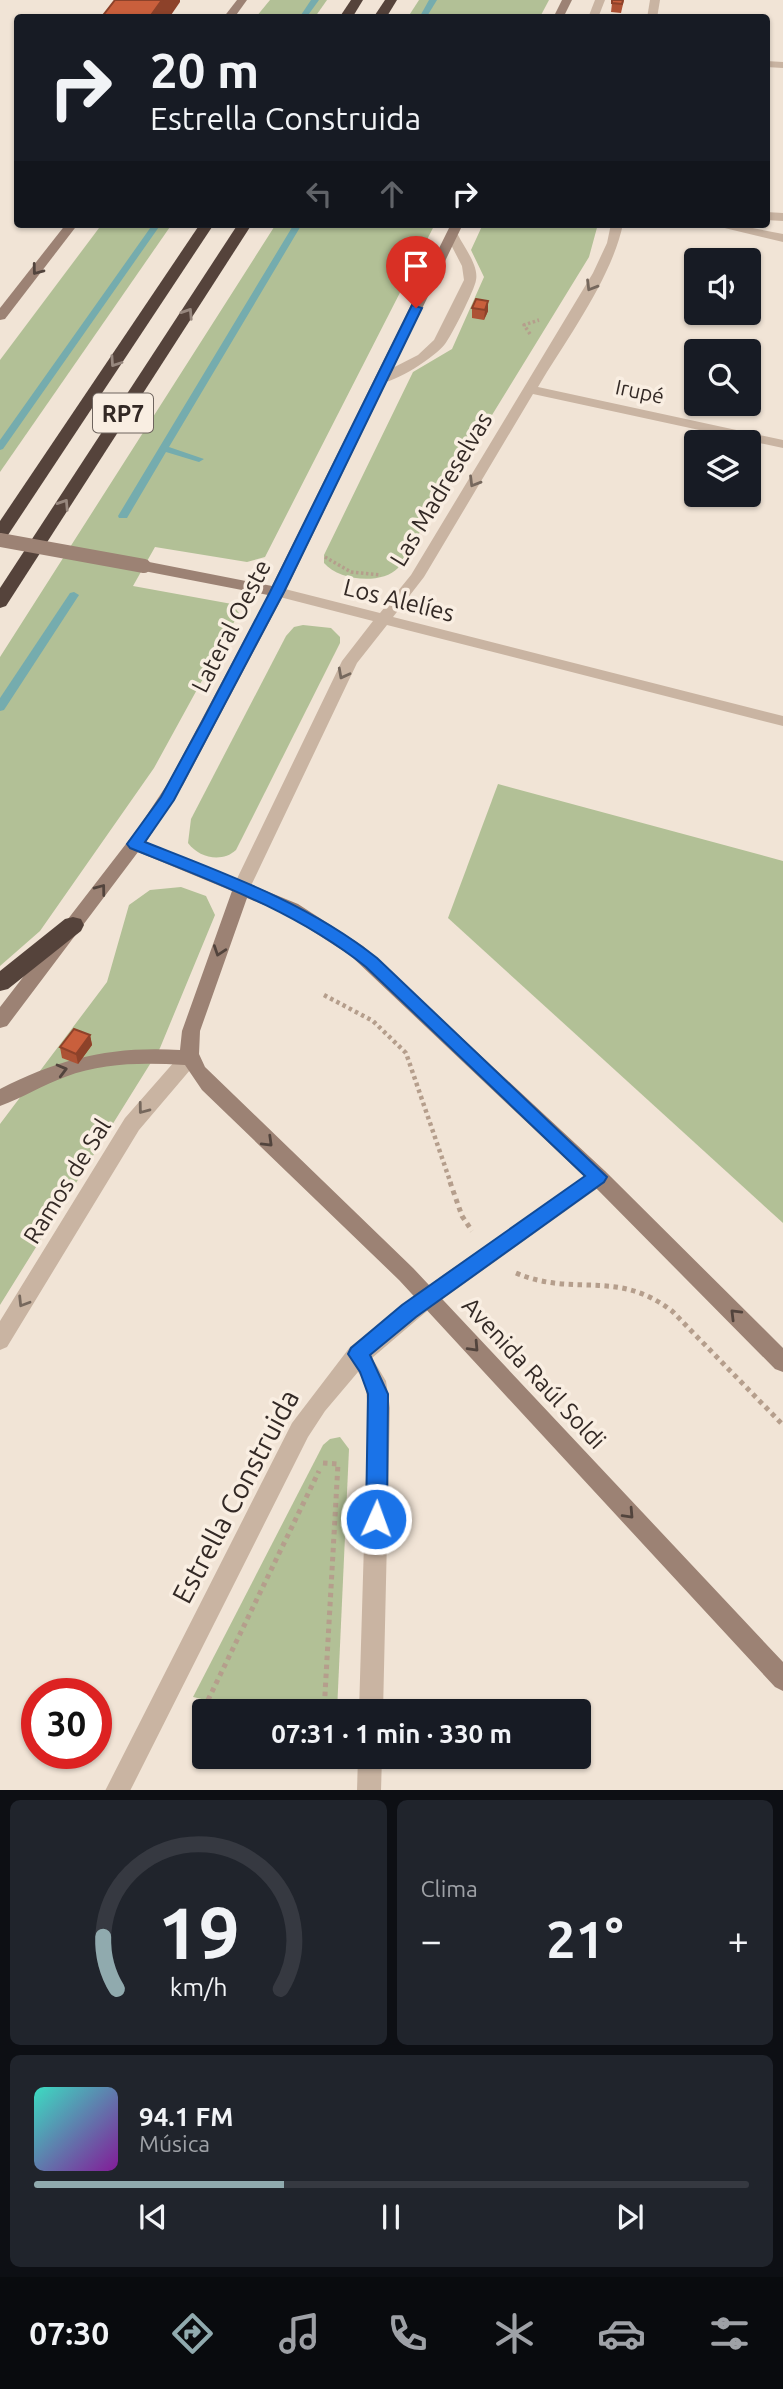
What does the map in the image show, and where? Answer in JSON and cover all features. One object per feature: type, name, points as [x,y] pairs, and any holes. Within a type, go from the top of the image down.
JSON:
[{"type":"highway","name":"RP7","points":[[0,534],[204,228]]},
{"type":"highway","name":"RP7","points":[[0,602],[243,228]]},
{"type":"highway","points":[[0,983],[73,925]]},
{"type":"main road","points":[[231,14],[242,0]]},
{"type":"main road","points":[[1,315],[69,228]]},
{"type":"main road","name":"Lateral Oeste","points":[[0,1021],[135,844],[175,785],[277,592],[454,230]]},
{"type":"main road","name":"Los Alelíes","points":[[0,540],[277,592]]},
{"type":"main road","points":[[135,844],[242,887],[309,918],[358,951],[598,1177],[783,1362]]},
{"type":"main road","points":[[0,1098],[48,1074],[118,1056],[189,1058],[191,1031],[242,887]]},
{"type":"main road","name":"Avenida Raúl Soldi","points":[[189,1058],[209,1085],[428,1297],[783,1679]]},
{"type":"street","name":"Las Madreselvas","points":[[242,887],[338,683],[358,650],[417,577],[603,264],[616,228]]},
{"type":"street","points":[[734,228],[783,238]]},
{"type":"street","points":[[380,380],[434,350],[446,330],[470,280],[468,266],[454,230]]},
{"type":"street","name":"Irupé","points":[[529,388],[783,444]]},
{"type":"street","name":"Los Alelíes","points":[[277,592],[783,721]]},
{"type":"street","name":"Ramos de Sal","points":[[0,1340],[139,1114],[189,1058]]},
{"type":"street","name":"Estrella Construida","points":[[117,1790],[300,1430],[325,1390],[358,1354],[428,1297],[598,1177]]},
{"type":"street","points":[[358,1354],[375,1381],[379,1408],[371,1699]]},
{"type":"street","points":[[369,1790],[370,1769]]},
{"type":"path","points":[[208,1699],[324,1461],[338,1464],[325,1699]]},
{"type":"green space","points":[[270,0],[327,0],[317,14],[258,14]]},
{"type":"green space","points":[[419,0],[549,0],[542,14],[410,14]]},
{"type":"green space","points":[[99,228],[169,228],[0,472],[0,360]]},
{"type":"green space","points":[[273,228],[433,228],[265,557],[247,562],[155,547],[133,586],[232,604],[239,613],[154,768],[40,931],[0,966],[0,657]]},
{"type":"green space","points":[[481,228],[597,228],[589,257],[398,568],[372,579],[340,574],[324,563],[324,555],[413,372],[452,349],[484,277],[471,250]]},
{"type":"green space","points":[[303,625],[331,628],[340,637],[340,643],[236,850],[218,857],[204,855],[188,843],[191,819],[286,636],[294,627]]},
{"type":"green space","points":[[498,784],[783,861],[783,1223],[448,918]]},
{"type":"green space","points":[[181,887],[206,896],[215,915],[160,1048],[0,1305],[0,1124],[107,982],[129,905],[150,890]]},
{"type":"green space","points":[[340,1437],[349,1449],[338,1699],[193,1697],[323,1445],[330,1439]]},
{"type":"building","points":[[115,0],[162,0],[152,14],[104,14]]},
{"type":"building","points":[[612,0],[623,0],[622,4],[612,3]]},
{"type":"building","points":[[476,299],[488,301],[485,310],[472,308]]},
{"type":"building","points":[[74,1029],[90,1035],[76,1054],[60,1047]]},
{"type":"waterway","points":[[305,14],[315,0]]},
{"type":"waterway","points":[[424,14],[433,0]]},
{"type":"waterway","points":[[0,447],[154,228]]},
{"type":"waterway","points":[[123,516],[296,228]]},
{"type":"waterway","points":[[164,448],[199,459]]},
{"type":"waterway","points":[[0,707],[74,595]]},
{"type":"route","points":[[376,1519],[378,1394],[375,1381],[358,1354],[409,1311],[598,1177],[371,963],[342,939],[274,900],[135,844],[167,800],[184,770],[277,592],[416,308]]}]
